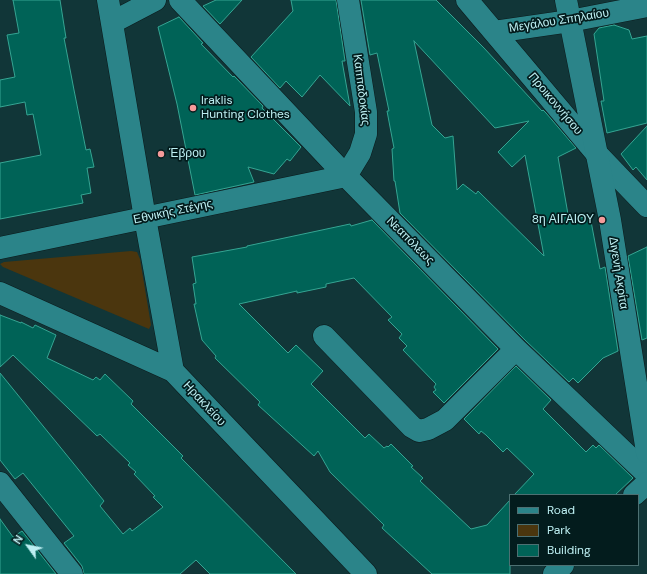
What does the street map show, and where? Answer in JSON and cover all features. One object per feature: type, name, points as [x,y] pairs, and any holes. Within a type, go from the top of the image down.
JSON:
[{"type":"street","points":[[108,0],[113,22],[144,218],[173,371]]},
{"type":"street","points":[[113,22],[155,0]]},
{"type":"street","name":"Νεαπόλεως","points":[[180,0],[346,176],[516,349],[647,474]]},
{"type":"street","name":"Καππαδοκίας","points":[[346,176],[360,153],[366,134],[366,112],[348,0]]},
{"type":"street","name":"Προικοννήσου","points":[[467,0],[596,153],[647,206]]},
{"type":"street","name":"Μεγάλου Σπηλαίου","points":[[494,32],[568,10],[647,6]]},
{"type":"street","name":"Διγενή Ακρίτα","points":[[568,10],[610,220],[647,452]]},
{"type":"street","name":"Εθνικής Στέγης","points":[[0,248],[346,176]]},
{"type":"street","name":"Ηρακλείου","points":[[0,293],[173,371],[366,574]]},
{"type":"street","points":[[324,336],[412,427],[419,431],[428,429],[445,420],[516,349]]},
{"type":"street","points":[[0,483],[72,574]]},
{"type":"street","points":[[635,494],[647,483]]},
{"type":"street","points":[[554,574],[562,566]]},
{"type":"green space","points":[[131,251],[137,252],[140,259],[151,325],[149,329],[3,267],[0,264],[4,262]]},
{"type":"building","points":[[13,0],[60,0],[66,38],[64,38],[86,150],[90,149],[94,167],[87,168],[91,193],[81,195],[83,203],[0,219],[0,163],[41,155],[33,114],[27,115],[25,102],[0,107],[0,80],[15,77],[7,35],[19,33]]},
{"type":"building","points":[[216,0],[242,0],[220,24],[203,6]]},
{"type":"building","points":[[291,0],[336,0],[345,61],[342,61],[350,106],[320,75],[302,97],[286,81],[280,88],[251,57],[293,11]]},
{"type":"building","points":[[361,0],[436,0],[484,48],[542,111],[543,110],[546,113],[576,148],[558,157],[569,220],[590,216],[600,269],[605,267],[618,351],[603,358],[578,383],[573,378],[569,382],[525,340],[400,213],[394,181],[392,149],[394,148],[387,111],[389,111],[377,53],[370,55]],"holes":[[[414,41],[495,128],[529,121],[498,152],[512,167],[525,155],[544,256],[478,191],[476,194],[463,184],[457,190],[453,136],[445,138],[432,125]]]},
{"type":"building","points":[[179,17],[203,43],[201,44],[233,77],[234,76],[263,106],[262,108],[301,147],[290,161],[287,159],[274,174],[248,167],[254,182],[195,195],[177,104],[158,27]]},
{"type":"building","points":[[614,25],[629,30],[632,39],[647,36],[647,123],[607,133],[601,101],[604,101],[594,34],[599,28]]},
{"type":"building","points":[[647,126],[647,180],[636,167],[633,170],[621,154]]},
{"type":"building","points":[[372,220],[498,349],[444,403],[433,392],[436,390],[434,387],[436,384],[403,350],[407,346],[399,338],[402,334],[388,320],[392,317],[354,278],[326,284],[326,287],[297,293],[297,291],[239,304],[288,353],[296,345],[323,371],[311,384],[365,438],[369,434],[384,448],[391,444],[423,478],[420,481],[471,529],[487,525],[509,501],[510,574],[432,574],[382,528],[384,525],[330,472],[318,451],[314,456],[258,405],[260,402],[215,358],[216,356],[202,340],[194,304],[196,304],[193,284],[196,283],[192,257],[247,247],[350,224],[351,226]]},
{"type":"building","points":[[647,247],[647,338],[642,340],[628,256]]},
{"type":"building","points":[[0,315],[33,328],[35,325],[56,335],[47,358],[93,380],[96,377],[100,380],[105,374],[133,401],[131,404],[183,456],[181,458],[296,574],[210,574],[196,560],[180,574],[84,574],[82,566],[64,543],[74,536],[23,473],[15,479],[0,460],[0,373],[104,501],[100,506],[123,534],[130,528],[132,531],[163,507],[153,497],[155,496],[134,474],[136,472],[128,465],[130,463],[100,434],[97,436],[13,355],[0,367]]},
{"type":"building","points":[[516,366],[551,400],[543,409],[586,452],[593,445],[596,448],[599,445],[633,478],[616,494],[515,494],[534,474],[507,448],[503,452],[486,435],[481,431],[479,434],[464,419]]},
{"type":"building","points":[[0,519],[13,537],[22,531],[56,574],[0,574]]},
{"type":"place","name":"Iraklis Hunting Clothes","points":[[193,108]]},
{"type":"place","name":"Έβρου","points":[[161,154]]},
{"type":"place","name":"8η ΑΙΓΑΙΟΥ","points":[[602,220]]}]
